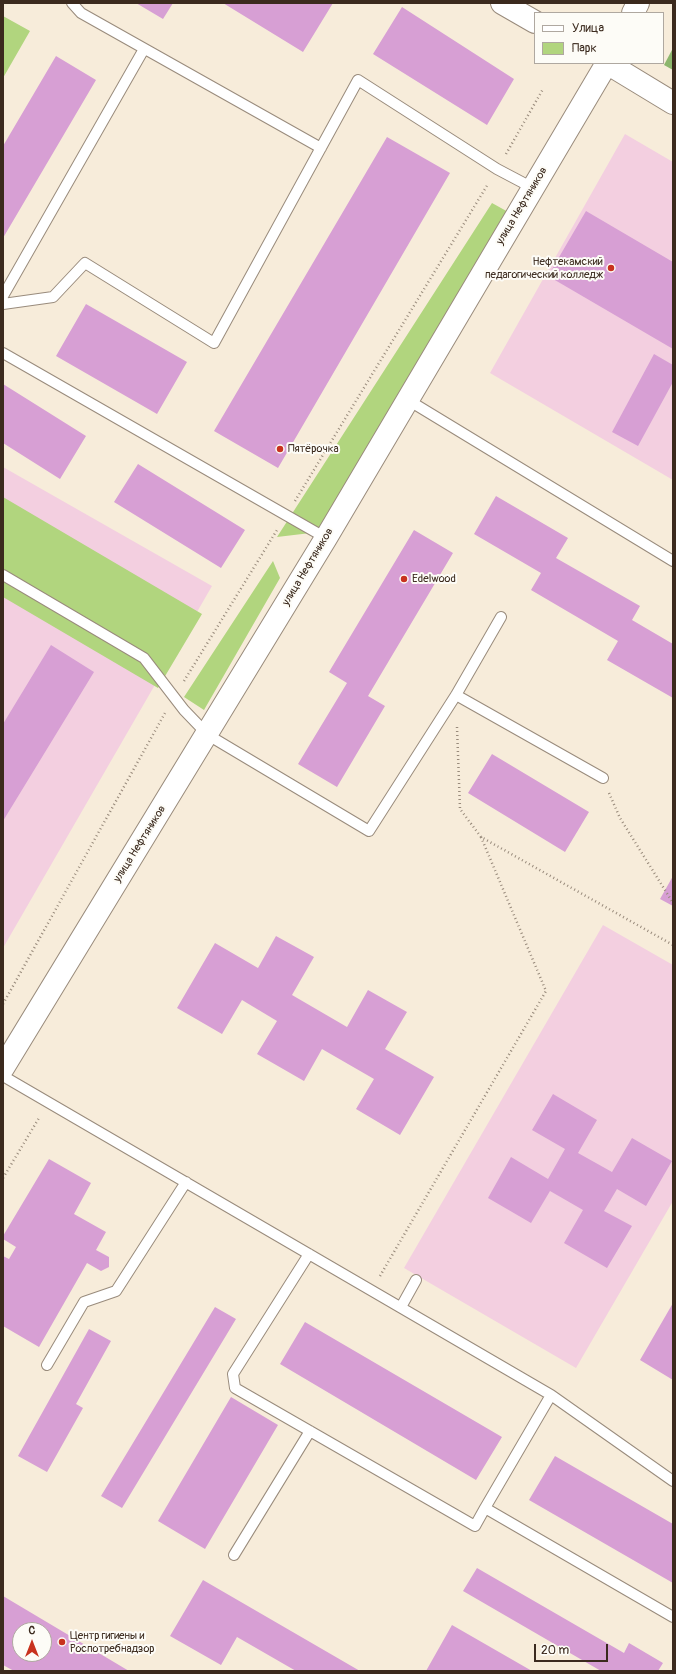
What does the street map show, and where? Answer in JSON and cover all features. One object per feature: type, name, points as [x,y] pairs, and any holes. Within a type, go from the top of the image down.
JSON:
[{"type":"main road","points":[[502,3],[534,21]]},
{"type":"main road","points":[[634,12],[638,3]]},
{"type":"main road","name":"улица Нефтяников","points":[[3,1068],[208,735],[606,64]]},
{"type":"main road","points":[[609,64],[673,103]]},
{"type":"lane","points":[[72,3],[81,13],[321,148]]},
{"type":"lane","points":[[3,296],[144,49]]},
{"type":"lane","points":[[3,304],[53,297],[85,263],[214,343],[358,80],[497,169],[533,188]]},
{"type":"lane","points":[[3,353],[326,538]]},
{"type":"lane","points":[[408,400],[673,561]]},
{"type":"lane","points":[[3,575],[144,658],[174,698],[208,735],[368,831],[456,695],[501,617]]},
{"type":"lane","points":[[456,695],[603,778]]},
{"type":"lane","points":[[3,1076],[551,1395],[673,1480]]},
{"type":"lane","points":[[47,1365],[84,1302],[116,1291],[186,1182]]},
{"type":"lane","points":[[309,1254],[233,1374],[235,1388],[475,1526],[551,1395]]},
{"type":"lane","points":[[401,1307],[416,1280]]},
{"type":"lane","points":[[234,1555],[310,1431]]},
{"type":"lane","points":[[485,1508],[673,1616]]},
{"type":"path","points":[[3,1004],[174,698],[287,515],[544,89]]},
{"type":"path","points":[[372,1290],[546,992],[481,837],[460,809],[456,695]]},
{"type":"path","points":[[603,778],[620,818],[673,903]]},
{"type":"path","points":[[481,837],[673,945]]},
{"type":"path","points":[[3,1178],[48,1102]]},
{"type":"shaded area","name":"Нефтекамский педагогический колледж","points":[[625,134],[673,162],[673,480],[490,373]]},
{"type":"shaded area","points":[[3,467],[212,586],[3,948]]},
{"type":"shaded area","points":[[603,925],[673,965],[673,1201],[576,1368],[404,1268]]},
{"type":"green space","points":[[3,16],[30,31],[3,78]]},
{"type":"green space","points":[[673,48],[673,70],[664,65]]},
{"type":"green space","points":[[492,203],[510,213],[319,532],[277,537]]},
{"type":"green space","points":[[3,497],[202,614],[158,688],[3,597]]},
{"type":"green space","points":[[273,561],[280,578],[204,710],[184,697]]},
{"type":"building","points":[[136,3],[173,3],[163,19]]},
{"type":"building","points":[[223,3],[333,3],[303,52]]},
{"type":"building","points":[[402,7],[514,79],[487,125],[373,54]]},
{"type":"building","points":[[56,56],[96,80],[3,238],[3,146]]},
{"type":"building","points":[[387,137],[450,173],[278,468],[214,431]]},
{"type":"building","points":[[586,211],[673,262],[673,349],[548,276]]},
{"type":"building","points":[[86,304],[187,362],[157,414],[56,356]]},
{"type":"building","points":[[654,354],[673,365],[673,382],[638,446],[612,432]]},
{"type":"building","points":[[3,384],[86,436],[60,479],[3,443]]},
{"type":"building","points":[[138,464],[245,530],[221,568],[114,502]]},
{"type":"building","points":[[496,496],[568,538],[556,558],[640,606],[632,620],[673,644],[673,698],[607,660],[618,641],[531,590],[541,573],[474,534]]},
{"type":"building","points":[[414,530],[453,553],[368,696],[385,706],[337,787],[298,764],[347,683],[329,672]]},
{"type":"building","points":[[51,645],[94,672],[3,821],[3,724]]},
{"type":"building","points":[[492,754],[589,812],[565,852],[468,793]]},
{"type":"building","points":[[673,876],[673,906],[660,899]]},
{"type":"building","points":[[276,936],[314,957],[292,995],[347,1027],[368,990],[407,1012],[385,1049],[434,1077],[400,1135],[356,1109],[374,1079],[322,1049],[304,1081],[257,1054],[277,1021],[242,1000],[222,1034],[177,1008],[215,943],[258,968]]},
{"type":"building","points":[[553,1094],[597,1120],[578,1153],[612,1172],[632,1138],[672,1161],[646,1206],[617,1189],[604,1211],[632,1226],[607,1268],[564,1243],[583,1210],[550,1191],[531,1223],[488,1198],[511,1157],[548,1179],[565,1149],[532,1130]]},
{"type":"building","points":[[49,1159],[91,1183],[74,1214],[106,1232],[96,1250],[109,1257],[109,1267],[101,1271],[87,1263],[39,1347],[3,1326],[3,1256],[9,1259],[16,1247],[3,1239],[3,1236]]},
{"type":"building","points":[[673,1303],[673,1380],[640,1360]]},
{"type":"building","points":[[215,1307],[236,1319],[122,1508],[101,1496]]},
{"type":"building","points":[[305,1322],[502,1437],[476,1480],[280,1364]]},
{"type":"building","points":[[89,1329],[111,1341],[76,1404],[83,1408],[47,1472],[18,1456]]},
{"type":"building","points":[[231,1397],[278,1425],[205,1549],[158,1521]]},
{"type":"building","points":[[555,1456],[673,1524],[673,1583],[529,1500]]},
{"type":"building","points":[[477,1568],[624,1653],[629,1643],[663,1663],[658,1671],[601,1671],[463,1591]]},
{"type":"building","points":[[203,1580],[360,1671],[296,1671],[237,1637],[221,1665],[170,1636]]},
{"type":"building","name":"Центр гигиены и Роспотребнадзор","points":[[3,1596],[47,1622],[12,1622],[12,1662],[52,1662],[52,1625],[129,1671],[14,1671],[3,1665]]},
{"type":"building","points":[[452,1625],[532,1671],[426,1671]]},
{"type":"place","name":"Нефтекамский педагогический колледж","points":[[611,268]]},
{"type":"place","name":"Пятёрочка","points":[[280,449]]},
{"type":"place","name":"Edelwood","points":[[404,579]]},
{"type":"place","name":"Центр гигиены и Роспотребнадзор","points":[[62,1642]]}]
